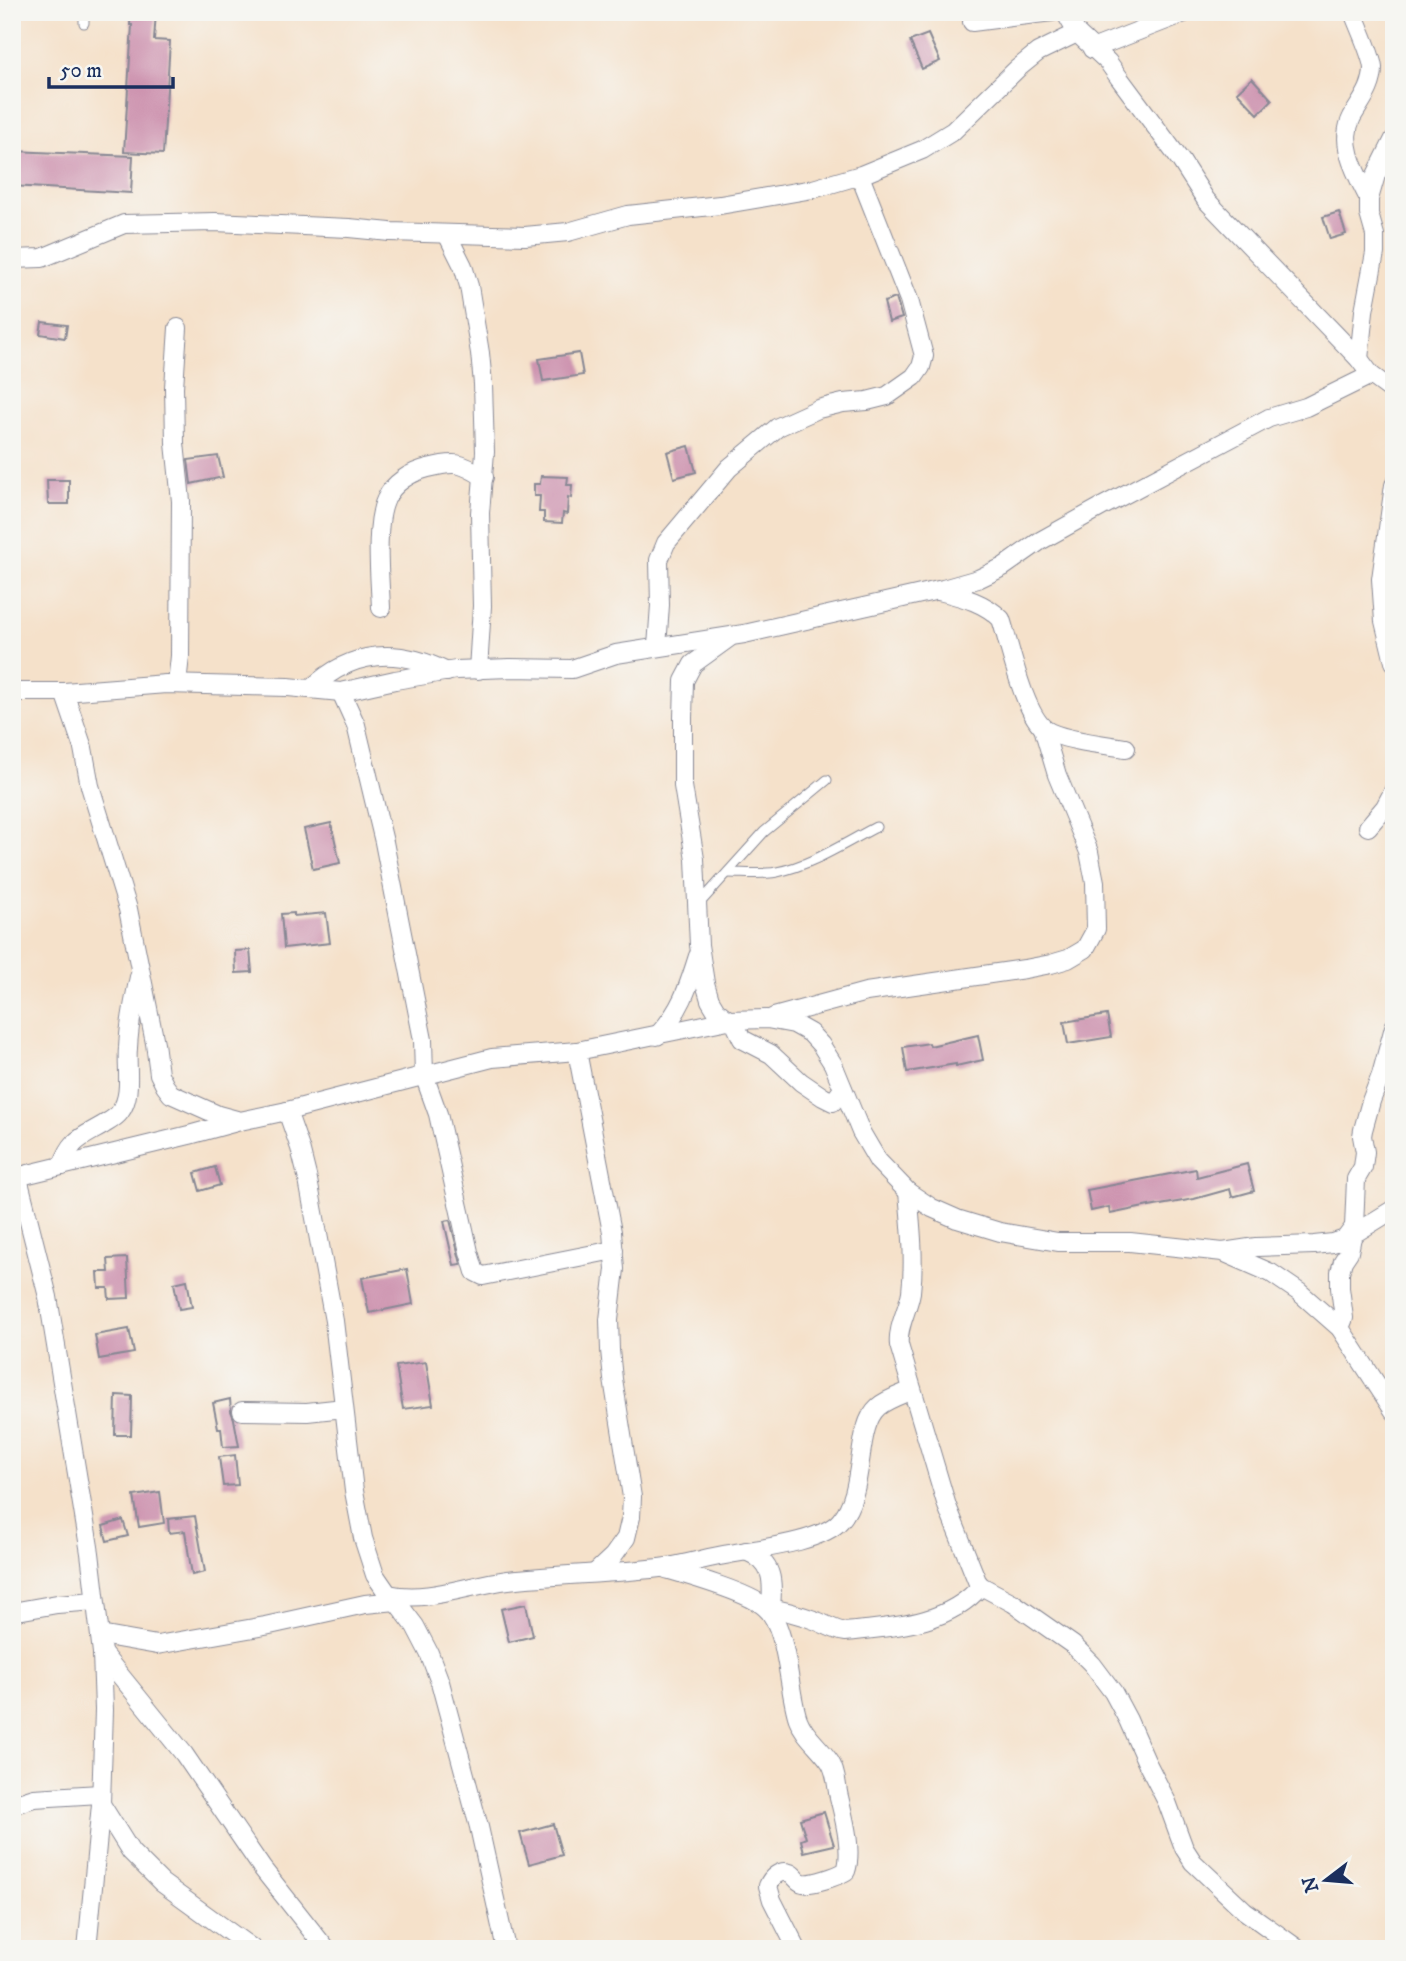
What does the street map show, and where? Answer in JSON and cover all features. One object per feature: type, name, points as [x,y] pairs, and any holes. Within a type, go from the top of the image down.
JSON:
[{"type":"street","points":[[972,22],[1052,12]]},
{"type":"street","points":[[1065,12],[1077,33],[1108,62],[1181,161],[1206,200],[1359,359],[1371,376],[1392,394]]},
{"type":"street","points":[[1093,49],[1187,12]]},
{"type":"street","points":[[1353,12],[1372,60],[1373,71],[1367,94],[1351,120],[1347,140],[1352,163],[1369,199]]},
{"type":"street","points":[[12,259],[42,258],[124,224],[215,222],[525,236],[569,232],[628,215],[720,205],[813,189],[860,176],[922,150],[953,131],[1038,52],[1077,33]]},
{"type":"street","points":[[1359,359],[1374,253],[1375,235],[1369,214],[1369,199],[1376,175],[1394,139]]},
{"type":"street","points":[[657,647],[659,560],[666,542],[729,468],[778,428],[818,409],[887,396],[914,377],[921,367],[924,356],[909,300],[860,176]]},
{"type":"street","points":[[447,234],[463,266],[469,286],[480,353],[485,424],[480,513],[482,606],[478,670]]},
{"type":"street","points":[[177,684],[180,656],[181,501],[175,443],[174,387],[178,328]]},
{"type":"street","points":[[12,692],[64,692],[177,684],[341,692],[447,672],[572,669],[616,654],[732,636],[935,591],[978,579],[1003,567],[1040,541],[1269,418],[1306,407],[1371,376]]},
{"type":"street","points":[[382,608],[380,536],[382,509],[387,497],[406,475],[446,464],[465,465],[484,477]]},
{"type":"street","points":[[1394,485],[1381,579],[1384,621],[1394,662]]},
{"type":"street","points":[[935,591],[975,601],[991,609],[1001,619],[1029,704],[1037,722],[1043,728],[1066,737],[1126,748]]},
{"type":"street","points":[[732,636],[694,664],[684,681],[683,691],[683,786],[695,859],[700,949],[705,983],[716,1010],[730,1020],[742,1038],[779,1059],[801,1082],[822,1097],[833,1102],[844,1089]]},
{"type":"street","points":[[311,689],[325,675],[341,666],[385,656],[410,657],[447,672]]},
{"type":"street","points":[[64,692],[83,748],[90,786],[128,909],[159,1074],[171,1094],[218,1115],[240,1121]]},
{"type":"street","points":[[341,692],[356,725],[384,842],[424,1040],[424,1076],[438,1114],[469,1252],[477,1275],[614,1250]]},
{"type":"street","points":[[87,1949],[101,1799],[104,1710],[101,1644],[90,1553],[48,1297],[15,1178],[492,1058],[577,1051],[730,1020],[767,1019],[866,992],[1025,969],[1068,959],[1085,949],[1096,929],[1095,882],[1089,852],[1057,775],[1043,728]]},
{"type":"street","points":[[1368,827],[1390,800],[1394,789]]},
{"type":"street","points":[[657,1036],[677,1013],[700,949]]},
{"type":"street","points":[[62,1166],[73,1144],[115,1118],[125,1103],[128,1089],[128,1046],[140,970]]},
{"type":"street","points":[[767,1019],[794,1024],[810,1033],[833,1064],[862,1132],[878,1161],[908,1192],[932,1208],[957,1219],[1000,1232],[1058,1242],[1130,1242],[1223,1252],[1256,1247],[1333,1243],[1345,1239],[1353,1231],[1394,1209]]},
{"type":"street","points":[[1340,1328],[1344,1318],[1340,1272],[1349,1252],[1353,1231],[1356,1179],[1363,1167],[1365,1152],[1363,1130],[1394,1027]]},
{"type":"street","points":[[577,1051],[610,1215],[614,1250],[614,1289],[609,1320],[610,1350],[632,1497],[626,1538],[613,1556],[596,1572]]},
{"type":"street","points":[[287,1111],[308,1180],[334,1321],[354,1491],[363,1538],[375,1575],[418,1633],[440,1682],[479,1826],[506,1949]]},
{"type":"street","points":[[908,1192],[912,1244],[911,1293],[898,1339],[947,1506],[973,1571],[981,1586],[1000,1595],[1073,1645],[1092,1664],[1113,1692],[1128,1720],[1167,1802],[1184,1848],[1193,1862],[1245,1911],[1298,1949]]},
{"type":"street","points":[[1223,1252],[1270,1273],[1299,1292],[1340,1328],[1394,1411]]},
{"type":"street","points":[[101,1644],[157,1645],[229,1633],[392,1598],[422,1597],[504,1580],[659,1567],[776,1547],[804,1539],[839,1523],[856,1491],[869,1422],[877,1408],[912,1390]]},
{"type":"street","points":[[243,1411],[307,1412],[344,1408]]},
{"type":"street","points":[[746,1551],[758,1556],[767,1565],[772,1577],[768,1607],[780,1636],[798,1719],[804,1732],[834,1769],[846,1826],[848,1864],[843,1873],[803,1883],[789,1873],[782,1872],[769,1883],[772,1900],[797,1949]]},
{"type":"street","points":[[659,1567],[845,1632],[912,1623],[935,1617],[953,1610],[974,1595],[981,1586]]},
{"type":"street","points":[[12,1612],[95,1601]]},
{"type":"street","points":[[101,1644],[184,1754],[262,1868],[295,1911],[328,1946]]},
{"type":"street","points":[[12,1805],[34,1798],[101,1799]]},
{"type":"street","points":[[101,1799],[131,1852],[162,1883],[253,1949]]},
{"type":"lane","points":[[83,23],[84,12]]},
{"type":"lane","points":[[698,905],[764,832],[827,780]]},
{"type":"lane","points":[[728,873],[779,872],[804,864],[876,827]]},
{"type":"building","points":[[131,12],[156,12],[154,40],[170,41],[163,154],[124,152]]},
{"type":"building","points":[[928,34],[940,61],[922,69],[910,41]]},
{"type":"building","points":[[1252,78],[1272,100],[1258,114],[1237,92]]},
{"type":"building","points":[[12,151],[133,156],[131,193],[12,186]]},
{"type":"building","points":[[1339,212],[1346,234],[1330,239],[1323,217]]},
{"type":"building","points":[[896,298],[902,318],[889,322],[884,302]]},
{"type":"building","points":[[42,322],[67,325],[65,338],[40,334]]},
{"type":"building","points":[[579,353],[583,375],[543,381],[539,359]]},
{"type":"building","points":[[689,446],[696,472],[674,478],[667,452]]},
{"type":"building","points":[[218,456],[223,477],[191,484],[188,460]]},
{"type":"building","points":[[541,476],[568,477],[567,485],[572,485],[567,514],[563,513],[562,523],[544,522],[544,512],[539,512],[540,496],[534,496],[534,484],[540,484]]},
{"type":"building","points":[[47,480],[69,480],[69,504],[48,504]]},
{"type":"building","points":[[331,823],[340,863],[313,869],[304,829]]},
{"type":"building","points":[[294,913],[294,916],[326,913],[330,943],[284,948],[281,914]]},
{"type":"building","points":[[250,950],[252,972],[236,973],[235,951]]},
{"type":"building","points":[[1107,1015],[1111,1037],[1068,1044],[1064,1022]]},
{"type":"building","points":[[978,1035],[983,1060],[907,1072],[903,1047],[929,1043],[930,1046]]},
{"type":"building","points":[[1247,1164],[1254,1191],[1232,1197],[1230,1189],[1194,1199],[1110,1214],[1109,1207],[1091,1211],[1087,1190],[1196,1169],[1197,1177]]},
{"type":"building","points":[[215,1167],[220,1185],[200,1191],[195,1173]]},
{"type":"building","points":[[450,1220],[461,1264],[454,1265],[444,1221]]},
{"type":"building","points":[[127,1258],[129,1298],[109,1299],[108,1288],[99,1288],[98,1272],[109,1272],[108,1259]]},
{"type":"building","points":[[407,1269],[413,1304],[369,1313],[362,1278]]},
{"type":"building","points":[[187,1280],[192,1307],[179,1309],[174,1283]]},
{"type":"building","points":[[129,1329],[134,1353],[99,1359],[95,1335]]},
{"type":"building","points":[[426,1362],[433,1405],[403,1409],[396,1366]]},
{"type":"building","points":[[116,1395],[132,1396],[131,1435],[115,1435]]},
{"type":"building","points":[[230,1399],[239,1446],[223,1447],[221,1428],[218,1428],[213,1403]]},
{"type":"building","points":[[235,1455],[238,1485],[223,1486],[219,1457]]},
{"type":"building","points":[[160,1492],[164,1523],[139,1527],[134,1496]]},
{"type":"building","points":[[195,1516],[205,1572],[192,1575],[185,1531],[169,1533],[168,1519]]},
{"type":"building","points":[[123,1520],[128,1536],[107,1541],[103,1526]]},
{"type":"building","points":[[526,1604],[533,1636],[509,1642],[501,1609]]},
{"type":"building","points":[[824,1812],[834,1845],[804,1852],[801,1840],[806,1838],[800,1819]]},
{"type":"building","points":[[553,1824],[562,1855],[529,1864],[520,1833]]}]
